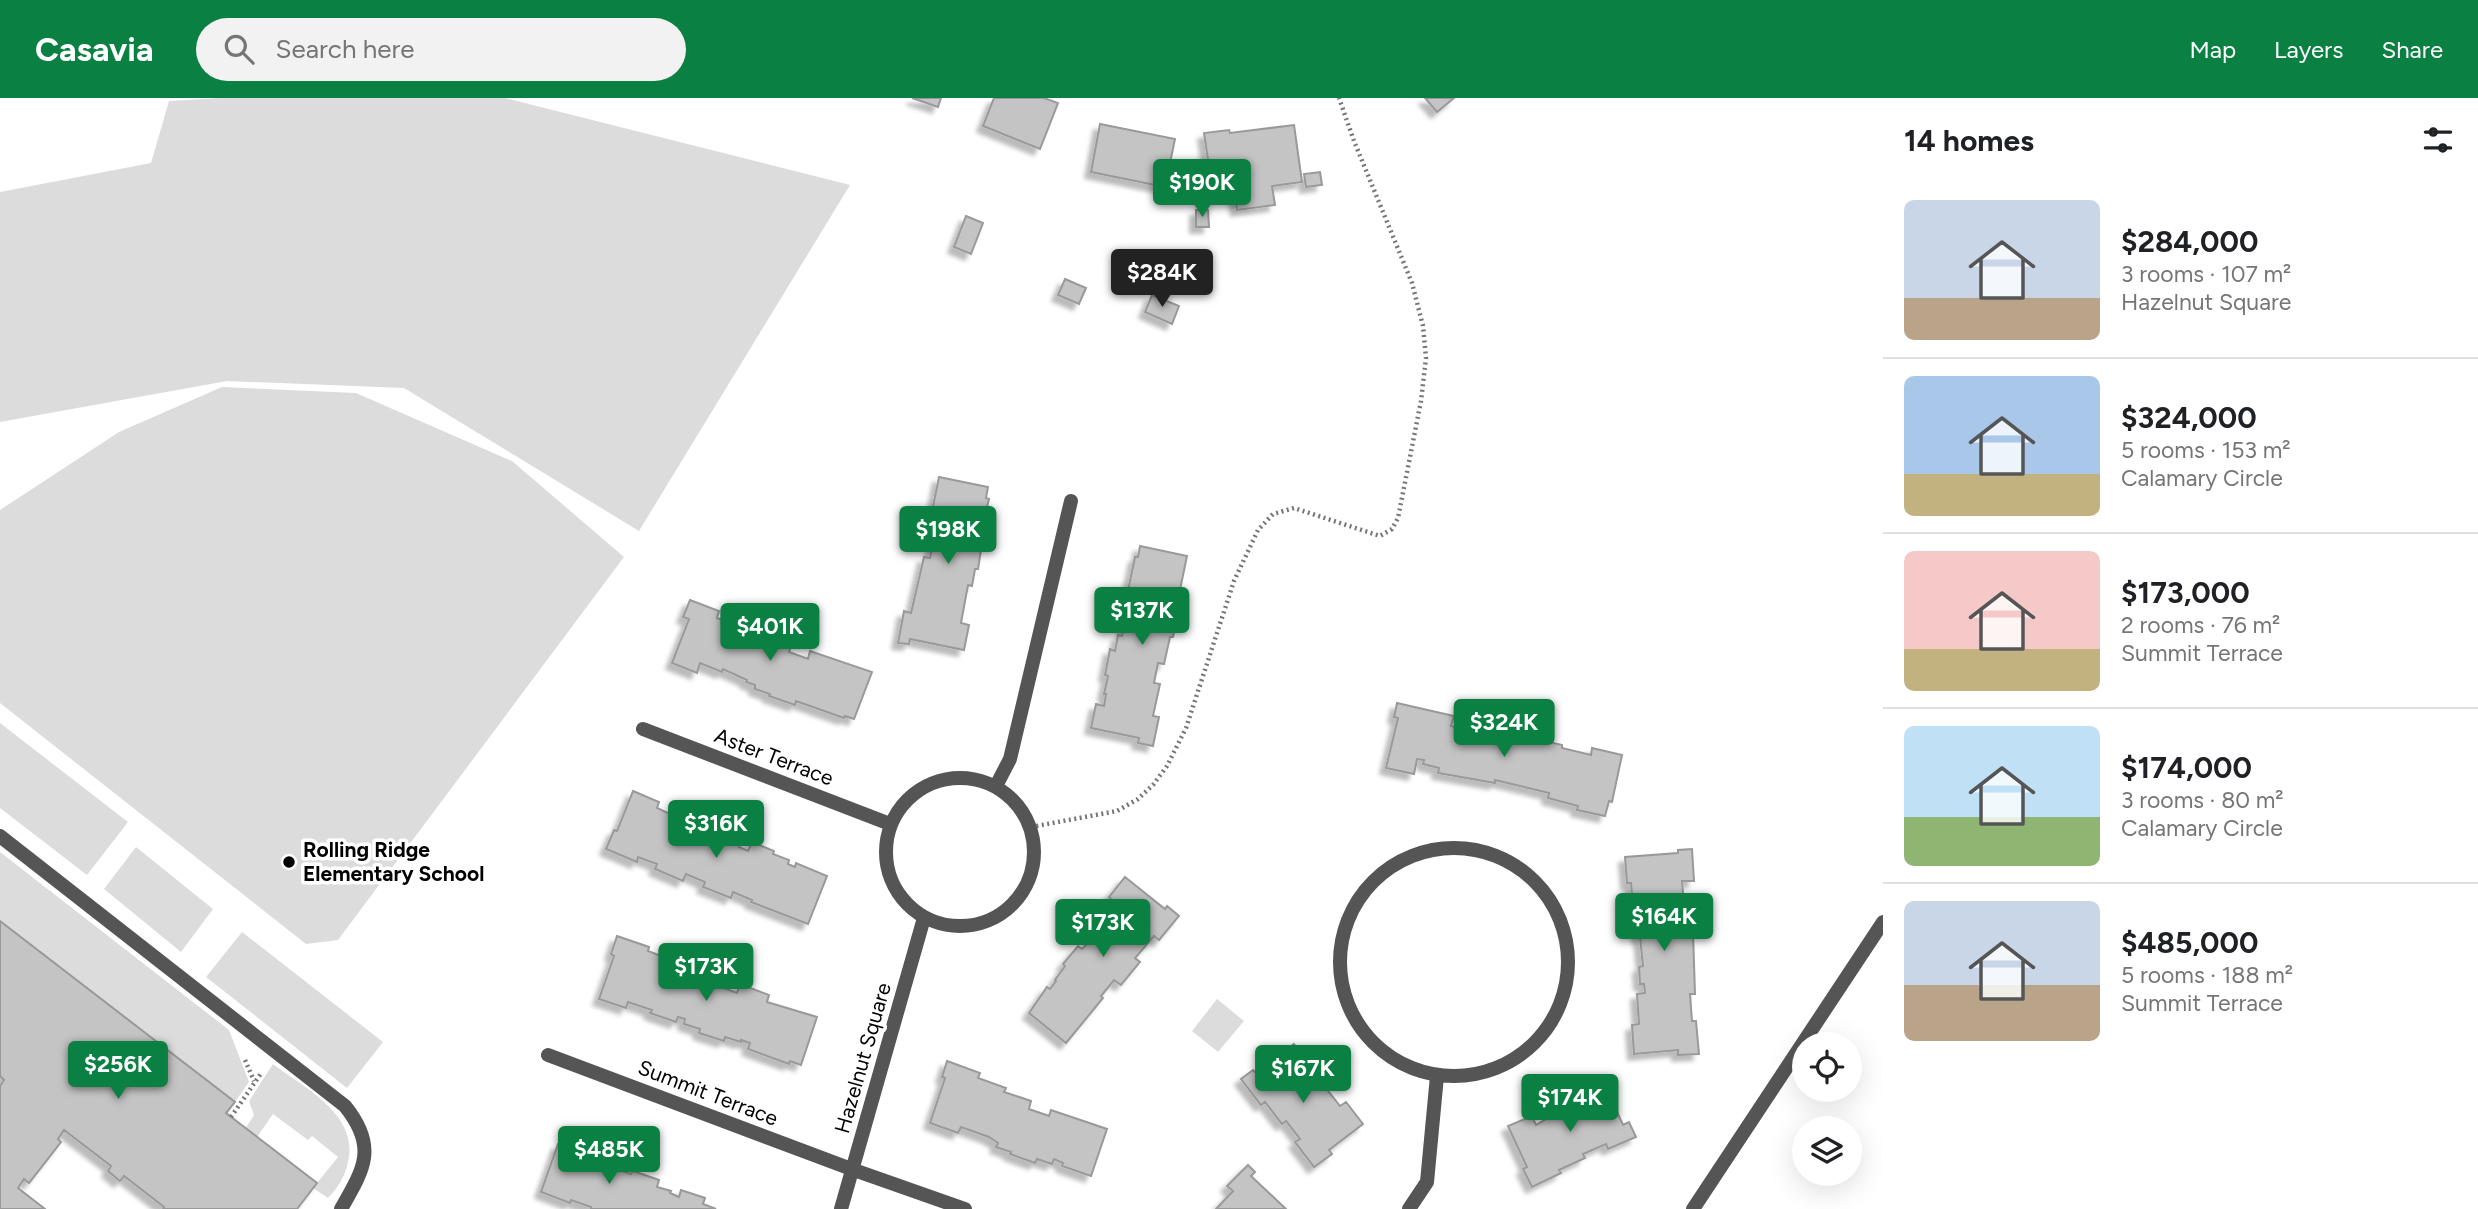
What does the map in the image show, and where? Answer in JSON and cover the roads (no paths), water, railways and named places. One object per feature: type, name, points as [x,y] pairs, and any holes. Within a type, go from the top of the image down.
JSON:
[{"type":"street","points":[[996,786],[1010,759],[1071,501]]},
{"type":"street","name":"Aster Terrace","points":[[643,729],[890,824]]},
{"type":"street","points":[[962,776],[996,786],[1022,810],[1031,827],[1035,846],[1033,868],[1027,885],[1016,902],[1000,915],[972,925],[942,924],[924,918],[898,894],[888,873],[885,851],[890,824],[901,805],[915,792],[935,781],[962,776]]},
{"type":"street","points":[[0,836],[345,1106],[359,1122],[365,1144],[362,1172],[341,1209]]},
{"type":"street","points":[[1466,849],[1504,859],[1534,880],[1560,919],[1569,955],[1565,994],[1542,1037],[1511,1062],[1477,1075],[1437,1076],[1383,1054],[1349,1010],[1339,967],[1346,923],[1364,891],[1392,866],[1423,852],[1466,849]]},
{"type":"street","name":"Hazelnut Square","points":[[841,1209],[924,918]]},
{"type":"street","points":[[1693,1209],[1883,922]]},
{"type":"street","name":"Summit Terrace","points":[[548,1055],[965,1209]]},
{"type":"street","points":[[1409,1209],[1426,1182],[1437,1076]]},
{"type":"place","name":"Rolling Ridge Elementary School","points":[[289,862]]}]
